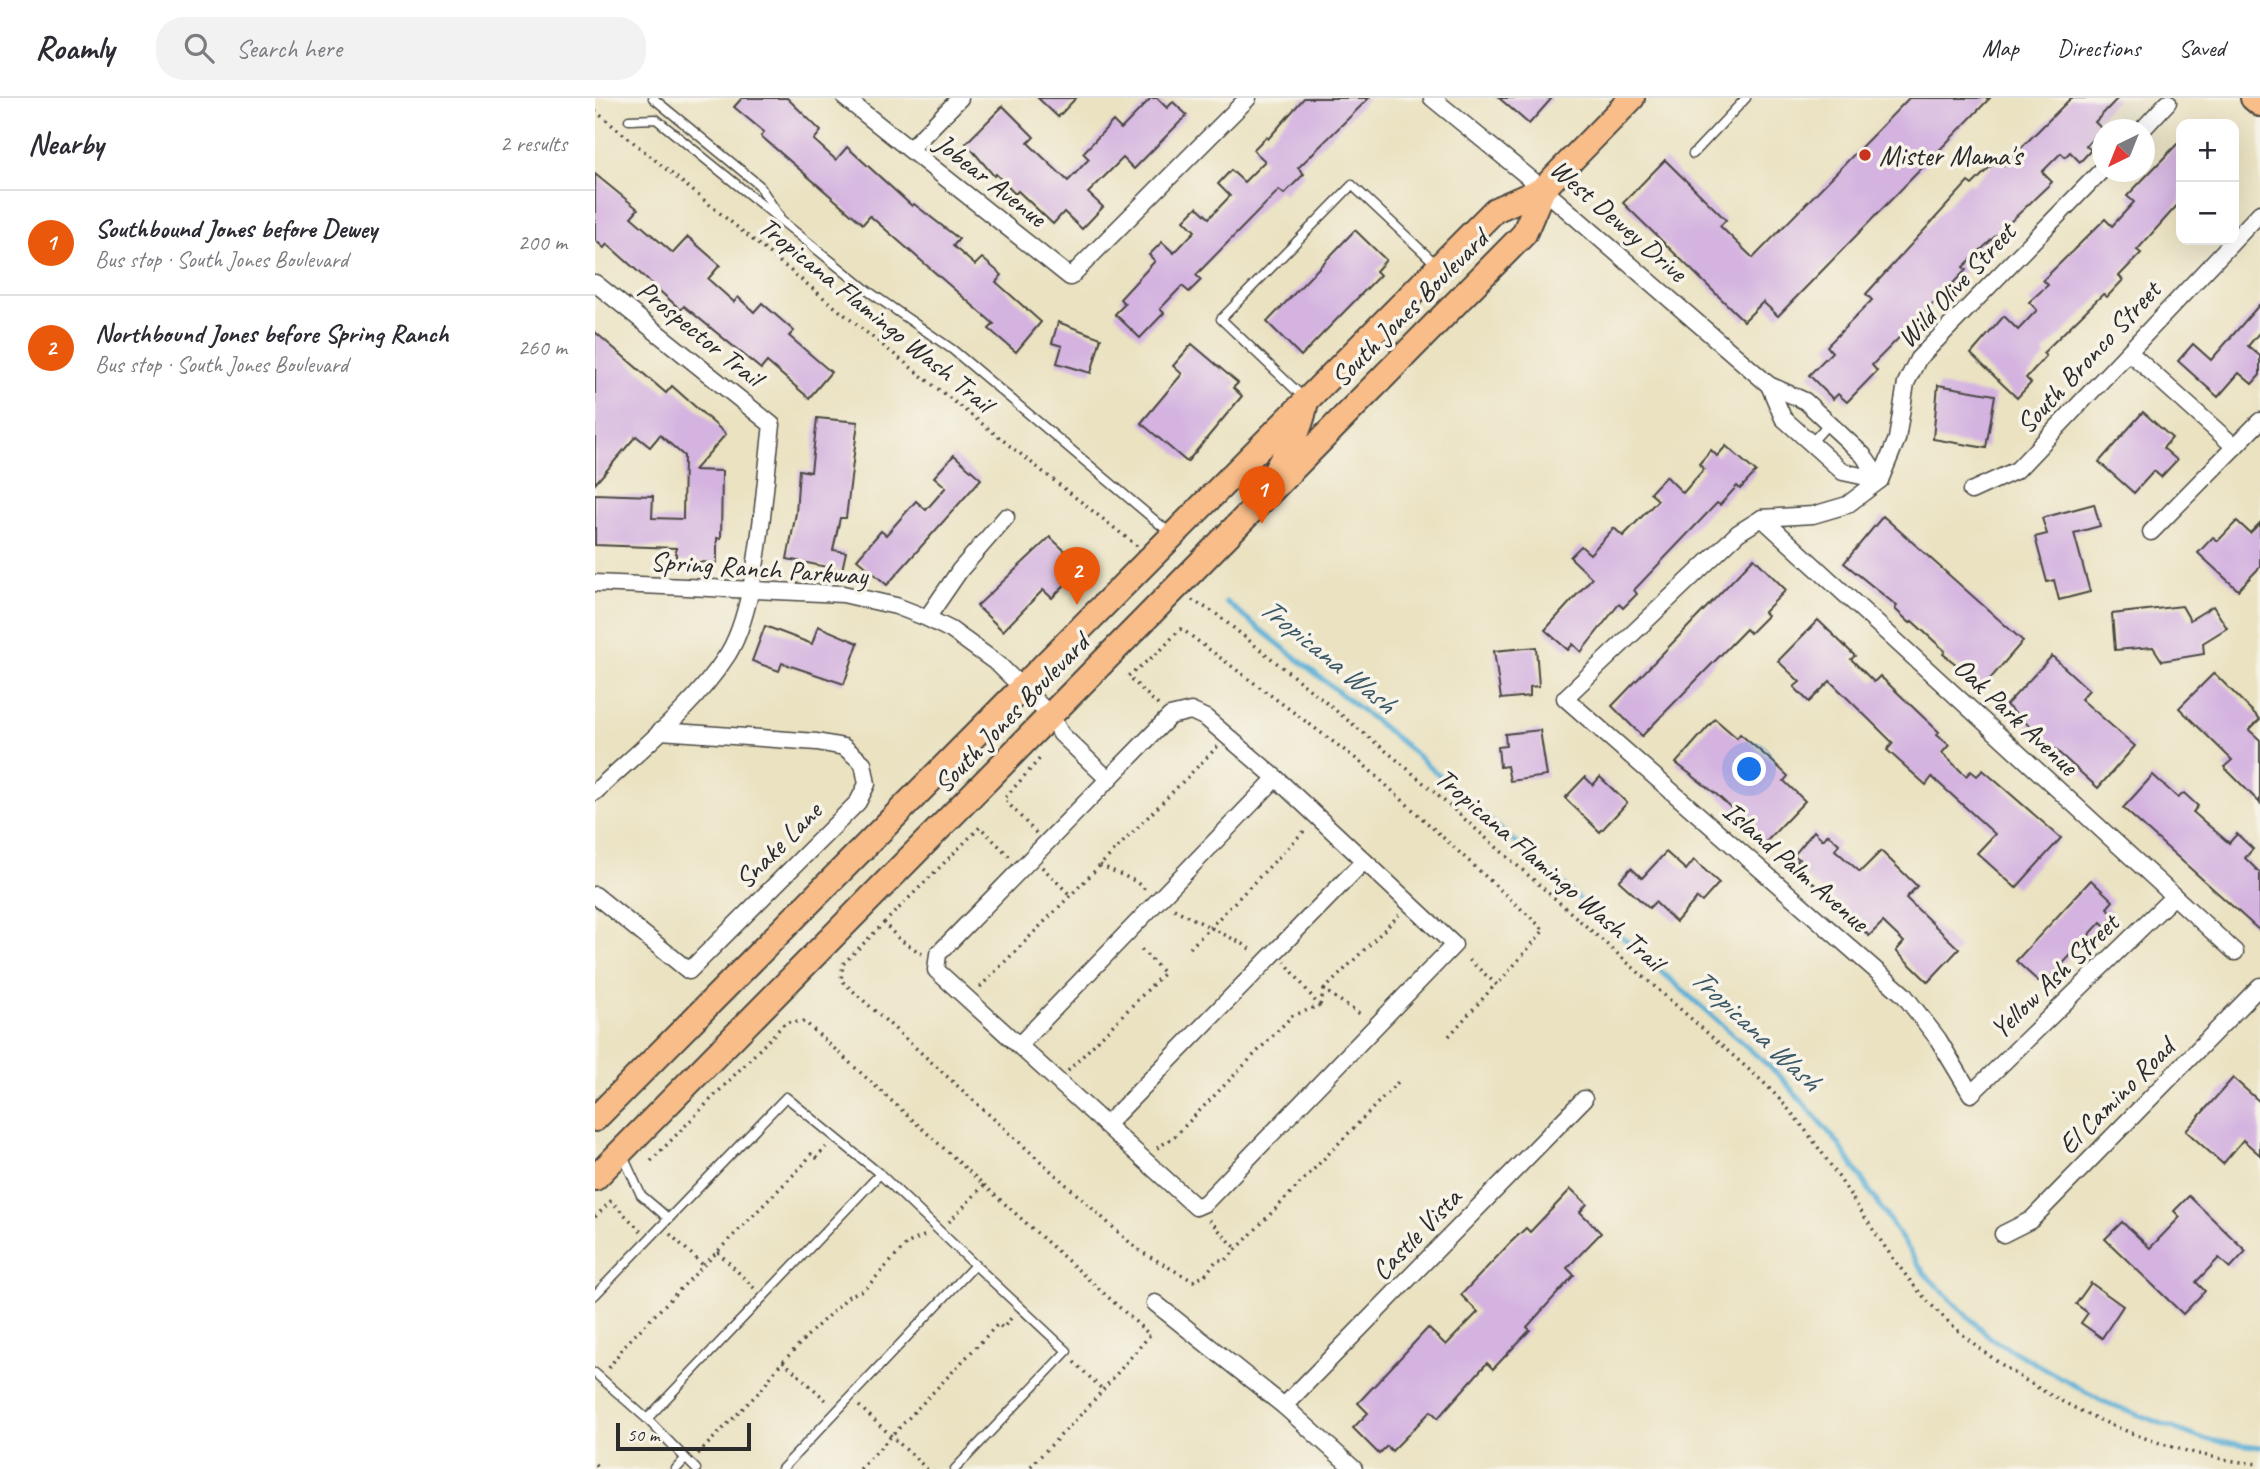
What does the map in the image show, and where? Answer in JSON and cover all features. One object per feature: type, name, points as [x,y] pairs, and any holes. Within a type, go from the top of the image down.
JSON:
[{"type":"main road","name":"South Jones Boulevard","points":[[595,1178],[1056,724],[1260,500],[1524,234],[1543,189],[1632,98]]},
{"type":"main road","points":[[2253,98],[2260,104]]},
{"type":"main road","name":"South Jones Boulevard","points":[[595,1119],[1495,209],[1543,189]]},
{"type":"main road","points":[[1260,500],[1288,447],[1300,431],[1306,400]]},
{"type":"street","name":"Jobear Avenue","points":[[845,98],[1070,277],[1248,98]]},
{"type":"street","points":[[910,149],[960,98]]},
{"type":"street","name":"West Dewey Drive","points":[[1432,98],[1543,189],[1769,385],[1805,401],[1863,455],[1880,480]]},
{"type":"street","points":[[2152,119],[2168,102]]},
{"type":"street","name":"Wild Olive Street","points":[[1880,480],[1897,439],[1906,383],[1918,359],[2092,180]]},
{"type":"street","name":"South Bronco Street","points":[[1971,491],[2017,470],[2260,213]]},
{"type":"street","name":"Prospector Trail","points":[[595,282],[772,425],[750,590]]},
{"type":"street","points":[[2129,352],[2235,447]]},
{"type":"street","name":"West Dewey Drive","points":[[1769,385],[1783,418],[1843,472],[1880,480]]},
{"type":"street","points":[[2151,532],[2260,421]]},
{"type":"street","points":[[1762,518],[1812,515],[1847,505],[1880,480]]},
{"type":"street","points":[[927,618],[960,570],[1006,517]]},
{"type":"street","name":"Island Palm Avenue","points":[[1762,518],[1738,533],[1565,698],[1904,995],[1938,1039],[1971,1094]]},
{"type":"street","name":"Oak Park Avenue","points":[[1762,518],[2235,952]]},
{"type":"street","name":"Spring Ranch Parkway","points":[[595,583],[843,594],[896,606],[927,618],[975,647],[1021,687],[1109,780]]},
{"type":"street","points":[[595,792],[660,732],[703,687],[728,653],[750,590]]},
{"type":"street","points":[[1191,711],[1206,718],[1276,778],[1454,945],[1205,1203],[1196,1207],[936,970],[938,954],[1170,716],[1191,711]]},
{"type":"street","name":"Snake Lane","points":[[595,895],[689,971],[864,794],[867,783],[863,763],[844,747],[817,742],[660,732]]},
{"type":"street","points":[[1020,1044],[1276,778]]},
{"type":"street","points":[[1107,1124],[1364,861]]},
{"type":"street","name":"Yellow Ash Street","points":[[1971,1094],[2174,896]]},
{"type":"street","name":"El Camino Road","points":[[2003,1234],[2031,1220],[2260,986]]},
{"type":"street","name":"Castle Vista","points":[[1284,1406],[1584,1099]]},
{"type":"street","points":[[1155,1303],[1284,1406],[1354,1469]]},
{"type":"lane","points":[[653,98],[759,185],[785,224]]},
{"type":"lane","points":[[1693,154],[1746,98]]},
{"type":"lane","points":[[629,120],[656,119],[868,291],[953,351],[1172,534]]},
{"type":"lane","points":[[1306,400],[1221,319],[1352,185],[1439,266]]},
{"type":"lane","points":[[1811,443],[1829,423]]},
{"type":"lane","points":[[595,1295],[786,1097],[880,1174],[1067,1351],[955,1469]]},
{"type":"lane","points":[[621,1152],[641,1195],[668,1218]]},
{"type":"lane","points":[[647,1419],[880,1174]]},
{"type":"lane","points":[[782,1469],[975,1265]]},
{"type":"lane","points":[[598,1375],[647,1419],[696,1469]]},
{"type":"lane","points":[[676,1469],[685,1459]]},
{"type":"path","name":"Tropicana Flamingo Wash Trail","points":[[595,111],[857,326],[1135,544]]},
{"type":"path","name":"Tropicana Flamingo Wash Trail","points":[[1190,598],[1215,613],[1402,764],[1763,1082],[1812,1135],[1913,1284],[1972,1344],[2020,1377],[2124,1430],[2197,1455],[2260,1464]]},
{"type":"path","points":[[1170,716],[1128,676],[1160,651],[1180,629],[1363,764],[1543,926],[1544,930],[1449,1037]]},
{"type":"path","points":[[1033,858],[1036,832],[1004,799],[1056,724]]},
{"type":"path","points":[[968,999],[1220,744],[1237,744]]},
{"type":"path","points":[[1190,948],[1320,819]]},
{"type":"path","points":[[884,923],[979,827],[1013,860],[1033,858]]},
{"type":"path","points":[[1033,858],[1070,895]]},
{"type":"path","points":[[1319,1006],[1324,990],[1411,903]]},
{"type":"path","points":[[1065,1086],[1066,1073],[1164,973],[1126,934]]},
{"type":"path","points":[[1454,945],[1495,985]]},
{"type":"path","points":[[1324,990],[1355,1009],[1375,1028]]},
{"type":"path","points":[[651,1161],[786,1022],[805,1022],[1150,1335],[1103,1390],[1028,1469]]},
{"type":"path","points":[[598,1375],[804,1164],[811,1153],[816,1158],[835,1138]]},
{"type":"path","points":[[685,1459],[699,1453],[762,1389],[783,1362],[849,1296],[865,1289],[908,1243],[946,1226],[984,1185]]},
{"type":"path","points":[[595,1217],[611,1201],[642,1232],[671,1234],[704,1266]]},
{"type":"path","points":[[1196,1207],[1236,1248]]},
{"type":"path","points":[[718,1252],[756,1290],[753,1308]]},
{"type":"path","points":[[860,1469],[998,1324],[1003,1328],[1021,1308]]},
{"type":"path","points":[[1065,1354],[1103,1390]]},
{"type":"path","points":[[783,1362],[830,1404],[858,1406],[927,1469]]},
{"type":"path","points":[[595,1464],[600,1469]]},
{"type":"building","points":[[742,98],[787,98],[821,131],[814,140],[836,160],[847,147],[912,206],[914,204],[959,239],[953,246],[975,265],[982,258],[1002,275],[996,282],[1041,322],[1016,352],[989,329],[994,324],[870,216],[863,224],[761,136],[764,132],[734,107]]},
{"type":"building","points":[[1038,98],[1076,98],[1058,117]]},
{"type":"building","points":[[1151,98],[1157,98],[1167,108],[1173,102],[1187,115],[1134,169],[1123,158],[1088,193],[1103,207],[1082,229],[1064,212],[1053,224],[1018,191],[1015,194],[996,174],[994,176],[966,143],[1003,106],[1034,137],[1028,143],[1068,181],[1089,159],[1083,153],[1113,121],[1121,129]]},
{"type":"building","points":[[1304,98],[1369,98],[1298,168],[1304,174],[1284,194],[1279,190],[1196,275],[1201,280],[1189,292],[1182,286],[1160,309],[1164,313],[1140,338],[1115,314],[1125,304],[1120,299],[1155,261],[1149,255],[1162,242],[1174,253],[1195,231],[1184,220],[1197,207],[1209,218],[1230,196],[1218,184],[1231,170],[1244,182],[1265,161],[1253,150],[1266,137],[1268,139]]},
{"type":"building","points":[[1499,98],[1552,98],[1529,124]]},
{"type":"building","points":[[1909,98],[1990,98],[1778,316],[1763,302],[1744,321],[1623,203],[1665,160],[1726,220],[1720,226],[1753,258]]},
{"type":"building","points":[[2071,98],[2118,98],[2098,119],[2092,119],[2092,140],[2086,146],[2091,150],[2080,162],[2070,152],[2065,157],[2061,153],[2042,172],[2052,182],[1963,267],[1966,270],[1872,365],[1877,371],[1847,402],[1838,394],[1833,399],[1809,375],[1832,352],[1827,346],[1872,300],[1866,294],[1968,182],[1972,185],[1998,159],[2004,165]]},
{"type":"building","points":[[2176,145],[2176,207],[2137,250],[2141,253],[2119,276],[2123,280],[2107,297],[2103,294],[2043,353],[2046,356],[2026,378],[2031,383],[2017,398],[1971,354],[2004,316],[2018,330],[2037,310],[2029,302],[2048,285],[2043,280],[2105,219],[2112,226],[2134,202],[2127,196],[2140,182],[2155,182],[2155,167]]},
{"type":"building","points":[[595,174],[638,209],[631,217],[673,253],[688,237],[720,265],[708,279],[734,302],[738,297],[754,312],[762,303],[794,331],[789,336],[831,372],[809,398],[767,362],[761,369],[684,306],[681,310],[607,244],[604,248],[595,240]]},
{"type":"building","points":[[1355,230],[1386,260],[1376,271],[1380,275],[1301,356],[1267,322]]},
{"type":"building","points":[[2260,304],[2260,332],[2248,346],[2260,356],[2260,375],[2252,384],[2239,373],[2218,397],[2178,361],[2193,344],[2211,360]]},
{"type":"building","points":[[1058,322],[1101,338],[1091,373],[1057,363],[1062,346],[1052,343]]},
{"type":"building","points":[[595,332],[666,393],[672,386],[726,434],[694,470],[722,471],[721,539],[717,538],[717,563],[676,561],[676,548],[595,545],[595,494],[653,496],[652,518],[683,519],[684,456],[660,435],[650,447],[636,436],[595,484]]},
{"type":"building","points":[[1192,344],[1238,383],[1233,388],[1242,396],[1187,462],[1141,423],[1182,374],[1173,366]]},
{"type":"building","points":[[1938,385],[1995,395],[1986,448],[1933,439]]},
{"type":"building","points":[[2143,412],[2172,438],[2163,448],[2177,460],[2161,477],[2154,471],[2134,493],[2099,462]]},
{"type":"building","points":[[817,418],[858,422],[846,518],[840,518],[833,550],[846,552],[842,570],[787,559],[796,513],[799,470],[811,472]]},
{"type":"building","points":[[1726,446],[1756,472],[1740,489],[1737,486],[1720,505],[1717,503],[1634,590],[1637,594],[1623,608],[1619,604],[1581,652],[1573,644],[1568,650],[1545,630],[1592,578],[1570,557],[1581,546],[1590,554],[1614,528],[1623,536],[1658,500],[1650,493],[1666,476],[1683,493],[1704,469],[1699,464],[1711,450],[1717,456]]},
{"type":"building","points":[[954,455],[981,479],[887,585],[857,559],[881,531],[886,535],[916,501],[926,510],[946,487],[934,477]]},
{"type":"building","points":[[2094,504],[2100,526],[2074,533],[2090,592],[2059,600],[2054,580],[2047,582],[2035,537],[2047,534],[2042,518]]},
{"type":"building","points":[[1883,516],[2023,641],[1984,686],[1943,654],[1945,651],[1895,609],[1897,606],[1844,563]]},
{"type":"building","points":[[2237,521],[2250,533],[2260,523],[2260,567],[2238,590],[2198,553],[2213,537],[2218,541]]},
{"type":"building","points":[[1050,537],[1082,567],[1052,598],[1043,590],[1003,631],[977,606]]},
{"type":"building","points":[[1754,558],[1786,590],[1764,612],[1767,616],[1750,633],[1746,629],[1642,736],[1612,706]]},
{"type":"building","points":[[2182,606],[2190,620],[2213,606],[2227,628],[2203,643],[2204,654],[2162,661],[2153,647],[2115,650],[2112,614]]},
{"type":"building","points":[[1818,620],[1855,656],[1851,659],[1874,682],[1880,676],[1939,732],[1937,735],[1949,745],[1942,753],[1966,776],[1971,771],[1977,776],[1983,770],[2061,838],[2016,888],[1977,853],[1995,834],[1932,777],[1926,785],[1887,750],[1893,743],[1830,681],[1809,702],[1794,687],[1800,682],[1778,661]]},
{"type":"building","points":[[765,626],[812,644],[818,626],[858,643],[844,684],[782,663],[779,671],[752,661]]},
{"type":"building","points":[[1536,647],[1539,686],[1530,687],[1530,696],[1501,699],[1494,651]]},
{"type":"building","points":[[2052,656],[2089,690],[2081,699],[2135,746],[2098,788],[2006,705]]},
{"type":"building","points":[[2214,673],[2260,719],[2249,730],[2260,740],[2260,803],[2224,767],[2232,760],[2179,708]]},
{"type":"building","points":[[1715,719],[1737,738],[1740,734],[1772,761],[1788,776],[1784,781],[1805,801],[1764,844],[1749,830],[1752,827],[1676,763]]},
{"type":"building","points":[[1540,730],[1547,776],[1510,781],[1507,766],[1500,767],[1498,747],[1506,746],[1505,734]]},
{"type":"building","points":[[2153,775],[2178,798],[2184,793],[2198,806],[2193,812],[2229,843],[2237,834],[2253,849],[2245,858],[2260,873],[2260,931],[2123,808]]},
{"type":"building","points":[[1585,777],[1593,785],[1600,777],[1627,803],[1600,832],[1565,798]]},
{"type":"building","points":[[1814,831],[1823,840],[1828,834],[1839,844],[1835,850],[1860,872],[1881,851],[1917,886],[1906,898],[1959,949],[1928,982],[1896,951],[1904,942],[1883,922],[1869,936],[1825,890],[1823,892],[1793,865],[1799,859],[1794,855]]},
{"type":"building","points":[[1666,852],[1686,870],[1694,860],[1719,883],[1702,902],[1697,898],[1676,922],[1655,902],[1649,908],[1619,881],[1631,868],[1642,878]]},
{"type":"building","points":[[2091,880],[2113,901],[2107,908],[2115,915],[2105,926],[2101,922],[2048,980],[2043,976],[2038,981],[2016,961]]},
{"type":"building","points":[[2233,1078],[2260,1102],[2260,1155],[2243,1140],[2223,1164],[2186,1131]]},
{"type":"building","points":[[1571,1189],[1587,1204],[1580,1212],[1601,1233],[1567,1268],[1574,1275],[1527,1327],[1530,1330],[1493,1369],[1487,1363],[1438,1418],[1431,1411],[1392,1451],[1387,1446],[1379,1454],[1353,1428],[1368,1413],[1358,1403],[1428,1328],[1446,1345],[1478,1312],[1461,1295],[1510,1243],[1526,1228],[1530,1232]]},
{"type":"building","points":[[2189,1196],[2246,1251],[2230,1268],[2219,1258],[2196,1282],[2205,1291],[2183,1314],[2105,1239],[2122,1222],[2150,1248],[2180,1217],[2174,1211]]},
{"type":"building","points":[[2091,1283],[2123,1306],[2102,1338],[2081,1323],[2088,1313],[2076,1304]]},
{"type":"waterway","name":"Tropicana Wash","points":[[1226,602],[1405,745],[1781,1077],[1838,1143],[1925,1274],[1990,1338],[2102,1401],[2202,1439],[2260,1447]]},
{"type":"place","name":"Mister Mama's","points":[[1865,155]]},
{"type":"place","name":"Southbound Jones before Dewey","points":[[1262,524]]},
{"type":"place","name":"Northbound Jones before Spring Ranch","points":[[1077,605]]}]
